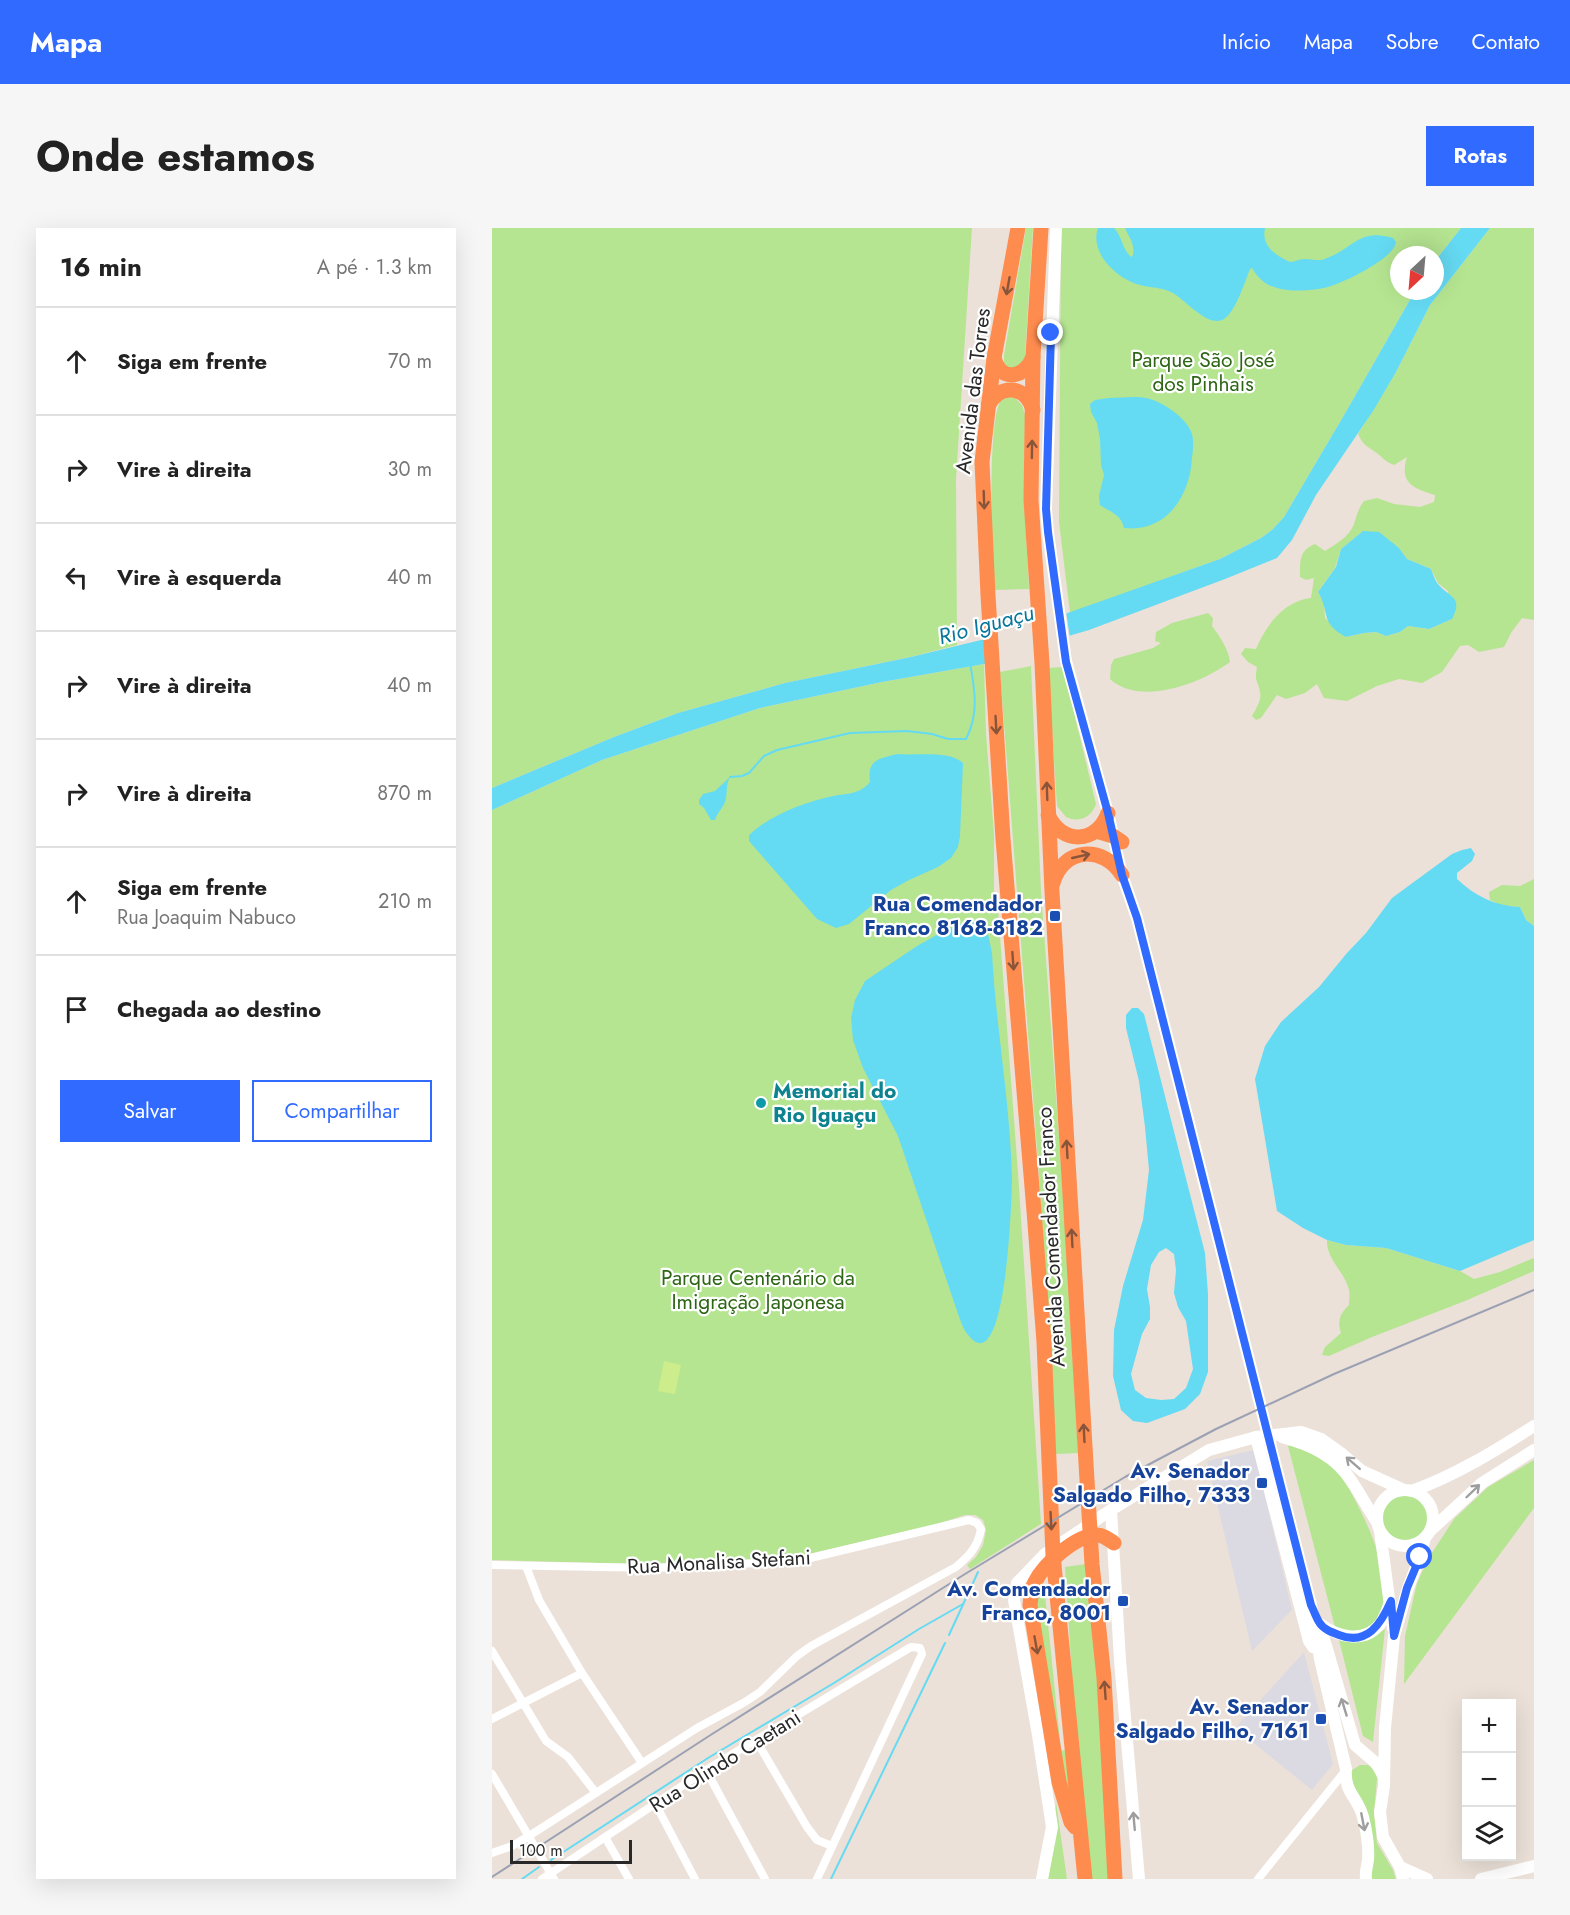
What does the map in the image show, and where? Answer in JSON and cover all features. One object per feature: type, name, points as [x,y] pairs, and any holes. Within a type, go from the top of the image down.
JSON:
[{"type":"highway","name":"Avenida das Torres","points":[[988,595],[982,462],[994,358],[1018,228]]},
{"type":"highway","points":[[1033,410],[1033,356],[1041,228]]},
{"type":"highway","points":[[994,358],[999,369],[1004,373],[1016,375],[1027,368],[1033,356]]},
{"type":"highway","points":[[988,406],[996,395],[1009,390],[1022,393],[1031,403],[1033,410]]},
{"type":"highway","name":"Avenida Comendador Franco","points":[[1033,410],[1031,500],[1042,663],[1052,892],[1092,1564],[1104,1678],[1115,1879]]},
{"type":"highway","name":"Avenida Comendador Franco","points":[[988,595],[1006,873],[1044,1342],[1053,1555],[1085,1879]]},
{"type":"highway","points":[[1048,815],[1056,828],[1068,835],[1083,837],[1096,831],[1108,813]]},
{"type":"highway","points":[[1096,831],[1118,839]]},
{"type":"highway","points":[[1052,892],[1058,870],[1070,859],[1084,854],[1107,858],[1122,875]]},
{"type":"highway","points":[[1082,1837],[1071,1821],[1059,1782],[1030,1605],[1033,1585],[1044,1568],[1065,1550],[1085,1537],[1099,1534],[1113,1536]]},
{"type":"main road","points":[[1056,228],[1046,480],[1048,532],[1066,662],[1108,813],[1137,903],[1137,918]]},
{"type":"main road","points":[[1097,775],[1112,800],[1122,875],[1137,918],[1311,1605],[1320,1659],[1347,1769],[1347,1788],[1363,1818],[1368,1858],[1364,1877]]},
{"type":"main road","points":[[1394,1636],[1391,1601],[1378,1526],[1378,1509],[1382,1502],[1395,1491],[1433,1484],[1484,1458],[1534,1426]]},
{"type":"main road","points":[[1042,1879],[1052,1827],[1014,1600],[1017,1583],[1038,1560],[1111,1510],[1209,1450],[1256,1437],[1301,1432],[1321,1439],[1362,1471],[1420,1494],[1431,1507],[1433,1515],[1428,1535],[1407,1588],[1394,1636],[1380,1812],[1383,1837],[1402,1873],[1427,1879]]},
{"type":"main road","points":[[1278,1435],[1310,1445],[1341,1466],[1385,1538],[1400,1546],[1418,1543],[1482,1483],[1534,1450]]},
{"type":"main road","points":[[1256,1437],[1309,1641],[1320,1659]]},
{"type":"main road","points":[[1111,1510],[1120,1660],[1139,1879]]},
{"type":"main road","points":[[1099,1518],[1113,1536]]},
{"type":"main road","points":[[1320,1624],[1329,1631],[1344,1637],[1360,1637],[1379,1625],[1391,1601]]},
{"type":"main road","points":[[1311,1605],[1320,1624],[1355,1745],[1376,1763],[1384,1776]]},
{"type":"main road","points":[[1369,1758],[1385,1728]]},
{"type":"main road","points":[[1347,1769],[1352,1762],[1360,1758],[1369,1758]]},
{"type":"main road","points":[[1033,1879],[1042,1851],[1048,1810]]},
{"type":"main road","points":[[1481,1879],[1534,1866]]},
{"type":"street","name":"Rua Monalisa Stefani","points":[[492,1564],[652,1568],[798,1561],[885,1542],[954,1523],[969,1520],[977,1523],[981,1529],[979,1540],[970,1555],[956,1567],[811,1646],[796,1656],[760,1692],[642,1763]]},
{"type":"street","points":[[492,1853],[512,1846],[529,1836],[642,1763],[582,1673],[539,1600],[526,1566]]},
{"type":"street","name":"Rua Olindo Caetani","points":[[542,1879],[553,1876],[605,1837],[706,1770],[911,1647],[920,1648],[922,1654],[832,1846]]},
{"type":"street","points":[[492,1651],[546,1741],[568,1756],[596,1793]]},
{"type":"street","points":[[492,1719],[582,1673]]},
{"type":"street","points":[[756,1740],[807,1827],[818,1840],[832,1846],[817,1879]]},
{"type":"street","points":[[1258,1879],[1347,1769]]},
{"type":"street","points":[[706,1770],[765,1879]]},
{"type":"street","points":[[492,1774],[553,1876]]},
{"type":"street","points":[[656,1805],[695,1879]]},
{"type":"street","points":[[605,1837],[629,1879]]},
{"type":"shaded area","points":[[1254,1450],[1292,1610],[1252,1651],[1207,1461]]},
{"type":"shaded area","points":[[1304,1652],[1333,1764],[1312,1790],[1235,1728]]},
{"type":"green space","points":[[492,228],[972,228],[956,479],[957,645],[785,683],[678,713],[492,788]]},
{"type":"green space","points":[[1026,228],[1033,228],[1025,357],[1024,363],[1008,370],[1004,362],[1004,355]]},
{"type":"green space","name":"Parque São José dos Pinhais","points":[[1061,228],[1461,228],[1444,250],[1444,246],[1390,246],[1390,300],[1410,300],[1284,517],[1272,530],[1220,559],[1070,613],[1059,522]]},
{"type":"green space","points":[[1490,228],[1534,228],[1534,620],[1522,618],[1504,647],[1479,652],[1468,645],[1460,646],[1442,672],[1422,683],[1399,679],[1377,686],[1347,701],[1324,698],[1317,684],[1305,693],[1286,699],[1277,695],[1261,718],[1256,720],[1252,716],[1260,698],[1256,678],[1257,667],[1241,654],[1245,648],[1256,649],[1265,631],[1284,609],[1301,600],[1311,598],[1314,578],[1306,580],[1300,577],[1303,553],[1315,544],[1325,551],[1342,540],[1352,529],[1364,501],[1377,498],[1394,504],[1420,507],[1434,502],[1435,495],[1414,487],[1407,479],[1405,466],[1407,457],[1394,465],[1391,464],[1364,444],[1358,434],[1396,372],[1430,305],[1434,300],[1444,300],[1444,287]],"holes":[[[1363,531],[1399,548],[1407,559],[1431,569],[1438,583],[1448,591],[1452,619],[1429,629],[1408,626],[1400,632],[1386,636],[1376,632],[1346,637],[1325,618],[1324,603],[1318,592],[1335,568],[1341,549]]]},
{"type":"green space","points":[[1014,397],[1022,405],[1025,415],[1024,499],[1029,589],[993,590],[992,459],[994,432],[997,411],[1002,398]]},
{"type":"green space","points":[[1208,613],[1213,618],[1212,626],[1226,648],[1230,662],[1204,677],[1171,689],[1137,691],[1123,687],[1110,679],[1114,659],[1153,648],[1161,643],[1155,641],[1156,632],[1172,623]]},
{"type":"green space","name":"Parque Centenário da Imigração Japonesa","points":[[984,664],[986,734],[994,834],[994,895],[998,910],[1018,1172],[1041,1524],[970,1569],[967,1565],[976,1557],[983,1545],[986,1530],[983,1520],[975,1515],[965,1515],[934,1525],[791,1558],[639,1564],[492,1560],[492,810],[602,760],[760,708],[882,682]]},
{"type":"green space","points":[[1031,666],[1041,891],[1064,1206],[1078,1453],[1056,1454],[1039,1175],[1000,672]]},
{"type":"green space","points":[[1063,667],[1096,804],[1088,816],[1080,819],[1066,817],[1057,806],[1048,668]]},
{"type":"green space","points":[[1534,879],[1534,926],[1526,920],[1520,907],[1502,906],[1490,900],[1489,892],[1502,885],[1520,886]]},
{"type":"green space","points":[[1327,1240],[1346,1245],[1386,1248],[1460,1271],[1474,1279],[1500,1272],[1534,1258],[1534,1271],[1329,1356],[1322,1355],[1325,1347],[1341,1333],[1340,1318],[1349,1305],[1347,1283],[1329,1253]]},
{"type":"green space","points":[[664,1361],[681,1365],[675,1394],[658,1391]]},
{"type":"green space","points":[[1293,1445],[1316,1454],[1340,1473],[1360,1510],[1379,1555],[1386,1598],[1378,1618],[1370,1627],[1361,1631],[1335,1627],[1288,1446]]},
{"type":"green space","points":[[1534,1460],[1534,1508],[1404,1684],[1405,1636],[1417,1583],[1428,1559],[1454,1519],[1488,1487]]},
{"type":"green space","points":[[1405,1493],[1419,1497],[1426,1504],[1430,1518],[1426,1532],[1419,1539],[1405,1543],[1391,1539],[1384,1532],[1380,1518],[1384,1504],[1391,1497]]},
{"type":"green space","points":[[1086,1564],[1100,1677],[1111,1879],[1090,1879],[1077,1752],[1065,1567]]},
{"type":"green space","points":[[1043,1575],[1061,1750],[1066,1751],[1070,1796],[1068,1797],[1034,1611]]},
{"type":"green space","points":[[1385,1629],[1373,1742],[1363,1736],[1339,1640],[1352,1642],[1363,1640]]},
{"type":"green space","points":[[1360,1765],[1368,1765],[1376,1772],[1374,1813],[1377,1843],[1396,1879],[1369,1879],[1351,1784],[1351,1771]]},
{"type":"green space","points":[[1056,1802],[1067,1879],[1048,1879],[1053,1852]]},
{"type":"water","points":[[1098,228],[1114,228],[1131,257],[1133,247],[1125,228],[1265,228],[1267,245],[1274,253],[1290,262],[1302,259],[1324,259],[1364,237],[1382,236],[1393,238],[1396,242],[1394,246],[1390,246],[1387,255],[1367,269],[1345,281],[1322,288],[1296,290],[1277,288],[1262,281],[1252,268],[1231,312],[1222,320],[1216,321],[1203,316],[1171,292],[1140,285],[1122,277],[1107,264],[1101,255],[1096,237]]},
{"type":"water","name":"Rio Iguaçu","points":[[1461,228],[1490,228],[1444,287],[1444,250]]},
{"type":"water","name":"Rio Iguaçu","points":[[1410,300],[1434,300],[1373,411],[1316,495],[1292,540],[1277,558],[1089,630],[984,664],[882,682],[760,708],[602,760],[492,810],[492,788],[678,713],[785,683],[911,657],[1014,632],[1220,559],[1261,538],[1284,517]]},
{"type":"water","points":[[1142,397],[1159,403],[1179,416],[1192,434],[1193,452],[1190,472],[1181,498],[1173,509],[1152,525],[1124,528],[1118,516],[1100,505],[1099,496],[1104,475],[1097,423],[1091,412],[1090,404],[1095,400]]},
{"type":"water","points":[[1363,531],[1379,532],[1399,548],[1407,559],[1431,569],[1437,583],[1456,601],[1452,619],[1429,629],[1408,626],[1400,632],[1386,636],[1376,632],[1346,637],[1332,627],[1318,592],[1336,567],[1341,549]]},
{"type":"water","points":[[897,754],[949,756],[963,763],[958,847],[951,858],[938,867],[891,890],[849,924],[836,928],[817,919],[749,841],[749,835],[788,810],[862,789],[870,782],[872,764]]},
{"type":"water","points":[[730,777],[725,802],[715,820],[711,820],[699,804],[699,800],[703,794],[715,791]]},
{"type":"water","points":[[1471,848],[1475,854],[1472,861],[1457,873],[1457,879],[1486,899],[1502,905],[1520,907],[1526,920],[1534,926],[1534,1240],[1460,1271],[1386,1248],[1346,1245],[1327,1240],[1277,1211],[1255,1079],[1265,1046],[1281,1022],[1319,987],[1366,933],[1392,898],[1452,854]]},
{"type":"water","points":[[973,922],[982,924],[988,934],[992,953],[1009,1121],[1012,1177],[1005,1279],[992,1333],[982,1343],[969,1336],[962,1324],[898,1136],[863,1068],[853,1040],[851,1018],[855,1000],[865,981],[942,932],[960,924]]},
{"type":"water","points":[[1132,1008],[1138,1008],[1144,1014],[1205,1253],[1208,1294],[1208,1372],[1200,1394],[1185,1409],[1147,1423],[1133,1421],[1121,1410],[1113,1376],[1114,1330],[1123,1286],[1143,1220],[1149,1170],[1139,1081],[1126,1028],[1126,1015]],"holes":[[[1166,1248],[1174,1254],[1176,1270],[1174,1293],[1178,1307],[1186,1321],[1193,1369],[1186,1388],[1174,1399],[1146,1398],[1135,1390],[1131,1374],[1142,1334],[1150,1319],[1147,1289],[1151,1265],[1159,1252]]]},
{"type":"pier","points":[[1066,611],[1070,638],[993,664],[991,634]]},
{"type":"waterway","points":[[730,777],[749,773],[764,756],[777,750],[850,733],[907,731],[932,734],[948,739],[966,739],[974,711],[970,663]]},
{"type":"waterway","points":[[949,1635],[978,1572]]},
{"type":"waterway","points":[[551,1860],[708,1758],[963,1604]]},
{"type":"waterway","points":[[831,1879],[945,1643]]},
{"type":"waterway","points":[[522,1879],[539,1867]]},
{"type":"railway","points":[[492,1877],[965,1574],[1125,1477],[1216,1429],[1334,1374],[1534,1290]]},
{"type":"place","name":"Rua Comendador Franco 8168-8182","points":[[1055,916]]},
{"type":"place","name":"Memorial do Rio Iguaçu","points":[[761,1103]]},
{"type":"place","name":"Av. Senador Salgado Filho, 7333","points":[[1262,1483]]},
{"type":"place","name":"Av. Comendador Franco, 8001","points":[[1123,1601]]},
{"type":"place","name":"Av. Senador Salgado Filho, 7161","points":[[1321,1719]]},
{"type":"route","points":[[1051,333],[1046,509],[1066,662],[1108,813],[1122,875],[1137,918],[1311,1605],[1320,1624],[1329,1631],[1344,1637],[1360,1637],[1379,1625],[1391,1601],[1394,1636],[1407,1588],[1420,1557]]}]
